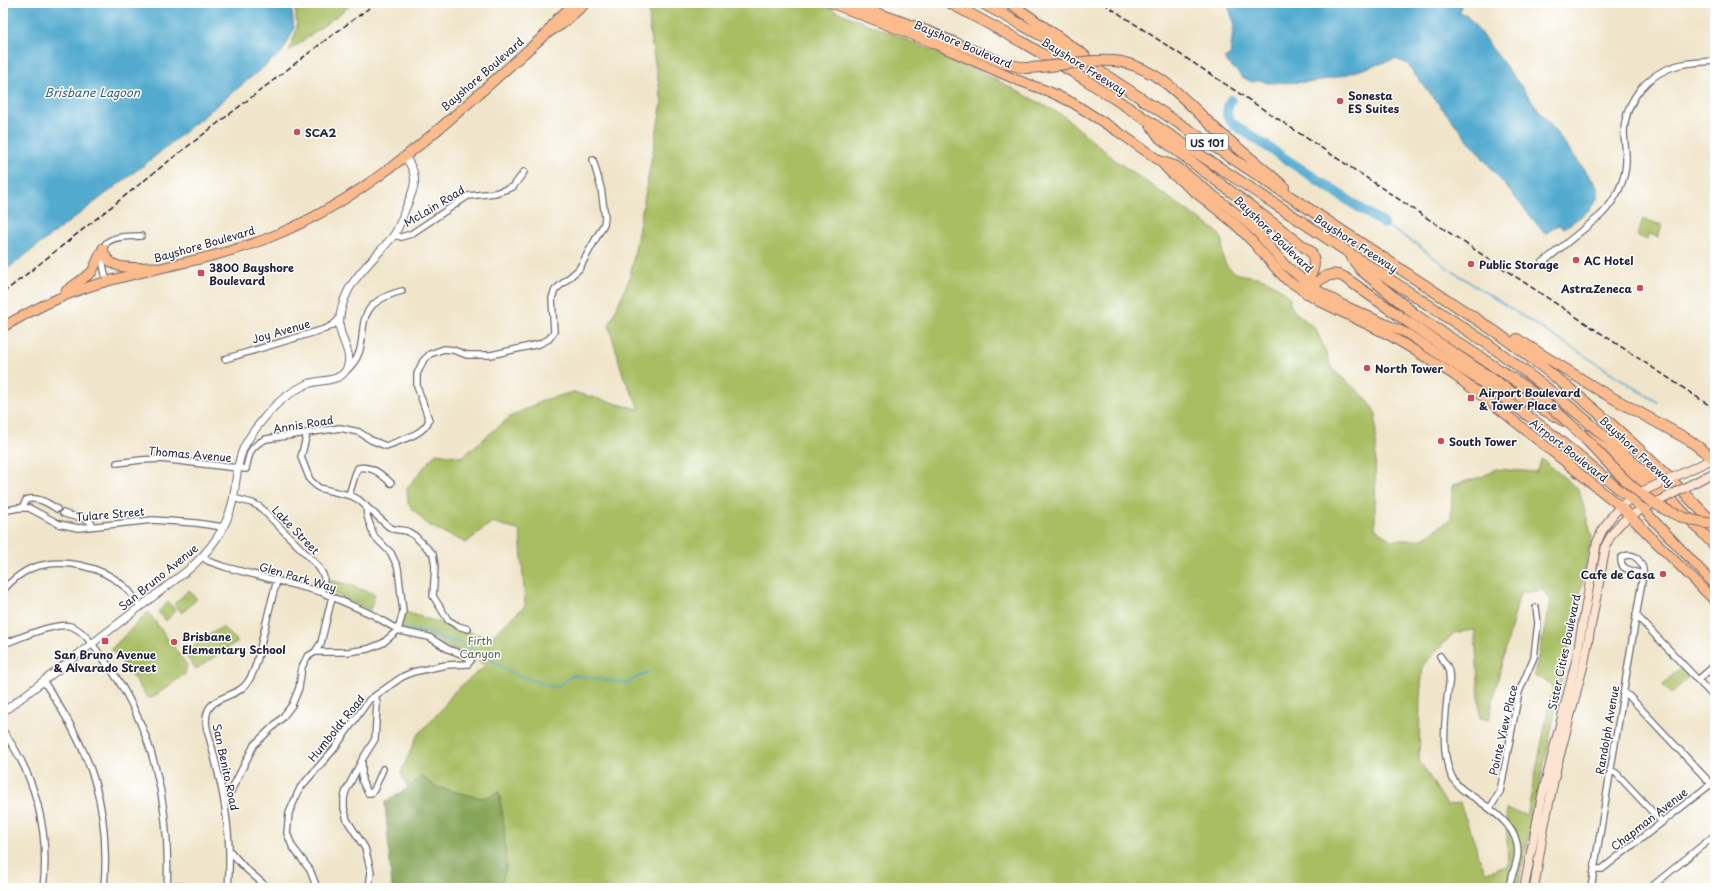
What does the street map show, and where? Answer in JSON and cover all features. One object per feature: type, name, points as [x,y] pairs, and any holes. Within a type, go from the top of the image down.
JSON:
[{"type":"highway","name":"Bayshore Freeway","points":[[950,3],[1063,66],[1475,335],[1546,387],[1600,432],[1633,462],[1715,546]]},
{"type":"highway","name":"Bayshore Freeway","points":[[982,3],[1044,37],[1104,74],[1496,332],[1567,385],[1643,452],[1715,524]]},
{"type":"highway","points":[[1010,3],[1072,46],[1104,74]]},
{"type":"highway","points":[[863,8],[932,33],[1003,63],[1025,68],[1046,67],[1097,60],[1122,62],[1146,70],[1167,83],[1202,116],[1310,210]]},
{"type":"highway","points":[[1149,122],[1160,138],[1311,252],[1314,268],[1306,288]]},
{"type":"highway","points":[[1348,252],[1360,270],[1405,307],[1521,384],[1567,420],[1631,486],[1647,499],[1663,509],[1682,517],[1715,524]]},
{"type":"highway","points":[[1398,268],[1602,392],[1689,440],[1714,459]]},
{"type":"highway","points":[[1306,288],[1329,275],[1339,274],[1344,277],[1513,393],[1588,436],[1623,464],[1715,546]]},
{"type":"main road","name":"Bayshore Boulevard","points":[[546,34],[556,19],[575,3]]},
{"type":"main road","name":"Bayshore Boulevard","points":[[3,327],[52,301],[107,282],[239,248],[299,225],[353,195],[405,157],[546,34],[561,25],[586,3]]},
{"type":"main road","name":"Bayshore Boulevard","points":[[831,3],[928,41],[1008,77],[1041,88]]},
{"type":"main road","name":"Bayshore Boulevard","points":[[851,3],[953,46],[1019,76],[1089,113],[1160,161],[1176,166],[1241,217],[1259,234],[1306,288]]},
{"type":"main road","points":[[103,248],[109,262],[118,266],[171,266]]},
{"type":"main road","points":[[52,301],[92,272],[103,248]]},
{"type":"main road","name":"Airport Boulevard","points":[[1306,288],[1406,333],[1442,355],[1546,429],[1643,509],[1715,584]]},
{"type":"main road","name":"Airport Boulevard","points":[[1306,288],[1329,306],[1389,335],[1454,375],[1488,400],[1620,506],[1715,601]]},
{"type":"main road","points":[[1714,459],[1714,474]]},
{"type":"main road","name":"Sister Cities Boulevard","points":[[1524,888],[1542,796],[1579,647],[1598,542],[1606,523],[1620,506],[1641,492],[1714,459]]},
{"type":"main road","name":"Sister Cities Boulevard","points":[[1534,888],[1556,770],[1584,663],[1603,555],[1610,537],[1622,522],[1630,515],[1714,474]]},
{"type":"street","points":[[1542,263],[1601,215],[1621,186],[1626,166],[1624,130],[1626,117],[1639,90],[1654,76],[1665,70],[1687,63],[1715,61]]},
{"type":"street","points":[[346,370],[349,361],[340,330],[340,317],[343,303],[351,286],[394,235],[411,197],[414,185],[413,168],[405,157]]},
{"type":"street","name":"Annis Road","points":[[238,469],[246,469],[252,449],[257,443],[266,440],[336,428],[349,429],[359,432],[375,442],[386,446],[422,431],[427,426],[429,420],[417,386],[417,380],[423,361],[430,354],[444,349],[453,350],[467,355],[491,355],[539,344],[549,339],[554,332],[552,298],[555,290],[580,269],[604,224],[605,217],[601,188],[593,160]]},
{"type":"street","name":"McLain Road","points":[[394,235],[401,237],[411,234],[468,196],[495,192],[513,187],[524,172]]},
{"type":"street","points":[[107,282],[102,258],[103,248],[114,238],[141,236]]},
{"type":"street","points":[[346,370],[354,364],[359,356],[362,326],[369,308],[382,299],[402,291]]},
{"type":"street","name":"Joy Avenue","points":[[225,358],[325,329],[333,325],[340,317]]},
{"type":"street","name":"San Bruno Avenue","points":[[3,712],[44,682],[203,557],[213,545],[223,527],[233,498],[238,469],[244,448],[272,409],[303,386],[316,381],[339,377],[346,370]]},
{"type":"street","points":[[307,434],[301,457],[310,480],[319,488],[349,495],[359,500],[388,526],[393,529],[406,531],[415,536],[432,554],[435,567],[433,596],[448,620],[458,626],[468,629]]},
{"type":"street","name":"Thomas Avenue","points":[[117,463],[161,459],[238,469]]},
{"type":"street","points":[[349,495],[358,468],[366,467],[373,470],[391,483]]},
{"type":"street","points":[[3,511],[22,507],[26,500],[31,498],[39,500],[57,509]]},
{"type":"street","name":"Lake Street","points":[[233,498],[260,507],[315,563],[323,572],[324,577],[321,592]]},
{"type":"street","points":[[315,652],[348,652],[368,649],[383,643],[398,630],[403,612],[398,568],[391,553],[374,536],[367,516],[366,506]]},
{"type":"street","name":"Tulare Street","points":[[22,507],[37,511],[58,524],[78,528],[153,520],[196,523],[223,527]]},
{"type":"street","points":[[63,513],[69,517],[87,518],[91,521],[93,526]]},
{"type":"street","name":"Glen Park Way","points":[[203,557],[218,565],[321,592],[371,614],[398,630],[429,637],[448,649],[464,655],[471,660]]},
{"type":"street","points":[[3,590],[15,578],[33,568],[54,564],[80,565],[97,570],[116,581],[127,589],[140,606]]},
{"type":"street","name":"Randolph Avenue","points":[[1591,888],[1643,573]]},
{"type":"street","name":"San Benito Road","points":[[228,888],[229,850],[225,804],[207,729],[207,713],[218,700],[241,689],[248,681],[255,666],[277,580]]},
{"type":"street","points":[[225,804],[254,745],[275,726],[291,706],[299,688],[302,664],[307,657],[315,652],[321,643],[332,597]]},
{"type":"street","name":"Pointe View Place","points":[[1490,808],[1500,792],[1519,692],[1534,658],[1538,623],[1536,608]]},
{"type":"street","points":[[1636,615],[1715,698]]},
{"type":"street","points":[[3,644],[50,627],[62,625],[76,628],[92,644],[115,676],[129,700],[142,728],[153,758],[159,782],[166,826],[168,852],[167,888]]},
{"type":"street","points":[[1440,656],[1448,667],[1449,678],[1444,730],[1446,759],[1451,775],[1460,788],[1490,808],[1510,826],[1517,842],[1517,858],[1508,888]]},
{"type":"street","name":"Humboldt Road","points":[[317,888],[310,870],[292,846],[288,838],[287,824],[291,808],[302,784],[334,749],[364,705],[375,696],[402,677],[413,672],[446,665],[468,664],[471,660]]},
{"type":"street","points":[[1698,680],[1715,665]]},
{"type":"street","points":[[44,682],[62,708],[78,738],[95,784],[104,831],[104,888]]},
{"type":"street","points":[[1624,693],[1629,696],[1714,785]]},
{"type":"street","points":[[369,888],[371,872],[365,848],[348,820],[344,808],[346,792],[362,760],[375,739],[377,703],[375,696]]},
{"type":"street","points":[[3,731],[14,748],[28,776],[40,812],[44,858],[43,888]]},
{"type":"street","points":[[362,760],[362,781],[368,793],[371,793],[374,790],[383,769]]},
{"type":"street","points":[[1610,770],[1616,773],[1662,822]]},
{"type":"street","name":"Chapman Avenue","points":[[1594,869],[1602,869],[1662,822],[1714,785]]},
{"type":"street","points":[[1650,888],[1715,835]]},
{"type":"street","points":[[229,850],[244,867],[268,888]]},
{"type":"street","points":[[171,888],[175,886],[185,888]]},
{"type":"green space","points":[[295,3],[354,3],[289,51],[297,29]]},
{"type":"green space","name":"Firth Canyon","points":[[646,3],[816,3],[967,64],[1064,116],[1115,160],[1215,230],[1223,240],[1222,251],[1224,261],[1229,269],[1239,274],[1261,278],[1276,286],[1290,296],[1290,304],[1295,312],[1316,329],[1333,370],[1367,399],[1376,414],[1375,528],[1391,540],[1420,540],[1451,519],[1452,485],[1482,477],[1496,469],[1536,472],[1542,459],[1579,490],[1592,537],[1518,888],[500,888],[506,868],[504,826],[499,792],[481,798],[435,787],[421,775],[408,788],[401,773],[417,736],[441,710],[454,692],[485,666],[469,653],[451,649],[427,634],[400,629],[405,612],[490,638],[525,606],[520,531],[492,522],[466,543],[428,525],[408,504],[407,488],[436,453],[462,457],[510,417],[544,400],[573,392],[640,409],[624,378],[609,326],[630,277],[662,102],[650,35],[649,12]],"holes":[[[1543,590],[1551,601],[1534,675],[1553,686],[1527,815],[1506,809],[1508,866],[1485,872],[1460,803],[1447,805],[1419,760],[1420,697],[1423,665],[1454,633],[1475,630],[1480,718],[1489,720],[1520,593]]]},
{"type":"green space","points":[[1643,219],[1662,225],[1658,237],[1649,234],[1647,239],[1637,236]]},
{"type":"green space","points":[[328,580],[343,583],[375,594],[370,610],[329,591]]},
{"type":"green space","points":[[189,590],[197,599],[182,613],[174,604]]},
{"type":"green space","points":[[168,602],[176,611],[166,621],[158,612]]},
{"type":"green space","points":[[148,612],[187,665],[185,674],[152,698],[147,697],[111,649]]},
{"type":"green space","points":[[222,627],[238,641],[196,669],[185,655],[200,640]]},
{"type":"green space","points":[[1681,667],[1690,676],[1671,694],[1662,685]]},
{"type":"green space","points":[[421,775],[435,787],[481,798],[499,792],[504,826],[506,868],[500,888],[392,888],[385,802],[408,788]]},
{"type":"water","name":"Brisbane Lagoon","points":[[3,3],[291,3],[294,29],[283,51],[153,158],[3,272]]},
{"type":"water","points":[[1227,3],[1459,3],[1461,5],[1460,14],[1466,14],[1597,186],[1597,199],[1583,215],[1565,228],[1558,225],[1545,234],[1415,75],[1408,64],[1395,59],[1341,76],[1314,82],[1267,83],[1261,80],[1252,82],[1242,77],[1224,59],[1230,56],[1234,22]]},
{"type":"waterway","points":[[1231,100],[1227,113],[1233,124],[1384,224]]},
{"type":"waterway","points":[[1384,224],[1416,244],[1452,271],[1657,402]]},
{"type":"waterway","points":[[404,629],[428,631],[444,639],[457,642],[490,659],[516,675],[557,688],[572,675],[626,683],[648,672]]},
{"type":"railway","points":[[3,293],[170,160],[376,3]]},
{"type":"railway","points":[[1103,3],[1715,409]]},
{"type":"place","name":"Sonesta ES Suites","points":[[1340,101]]},
{"type":"place","name":"SCA2","points":[[297,132]]},
{"type":"place","name":"AC Hotel","points":[[1576,260]]},
{"type":"place","name":"Public Storage","points":[[1471,264]]},
{"type":"place","name":"3800 Bayshore Boulevard","points":[[201,273]]},
{"type":"place","name":"AstraZeneca","points":[[1640,288]]},
{"type":"place","name":"North Tower","points":[[1367,368]]},
{"type":"place","name":"Airport Boulevard & Tower Place","points":[[1471,398]]},
{"type":"place","name":"South Tower","points":[[1441,441]]},
{"type":"place","name":"Cafe de Casa","points":[[1663,574]]},
{"type":"place","name":"San Bruno Avenue & Alvarado Street","points":[[105,641]]},
{"type":"place","name":"Brisbane Elementary School","points":[[174,642]]}]
